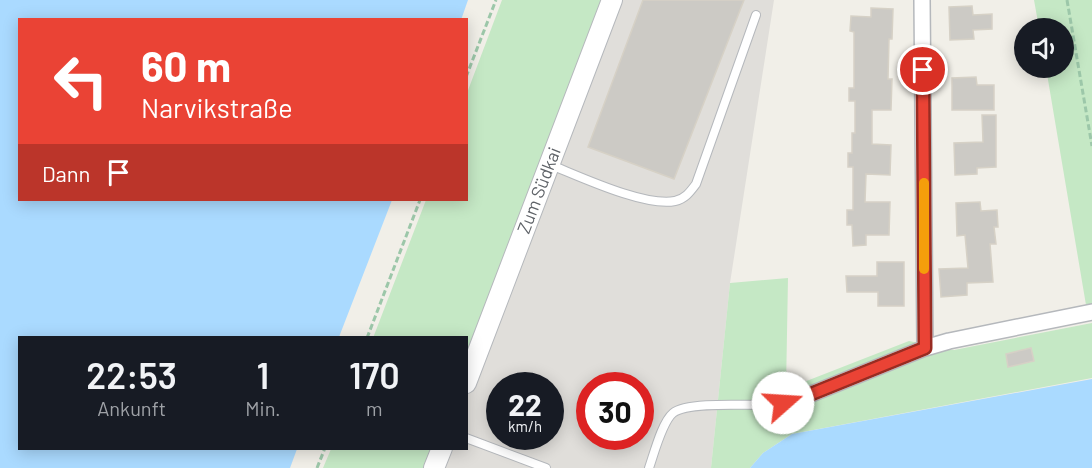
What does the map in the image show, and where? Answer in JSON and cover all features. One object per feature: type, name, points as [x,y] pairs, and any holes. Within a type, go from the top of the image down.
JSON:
[{"type":"street","name":"Zum Südkai","points":[[468,378],[612,0]]},
{"type":"street","points":[[922,0],[925,348]]},
{"type":"street","points":[[759,405],[794,401],[925,348],[949,341],[1092,312]]},
{"type":"street","points":[[434,468],[441,450]]},
{"type":"lane","points":[[550,165],[651,200],[677,201],[689,195],[696,184],[756,15]]},
{"type":"lane","points":[[649,468],[666,422],[672,414],[689,407],[759,405]]},
{"type":"lane","points":[[468,439],[546,468]]},
{"type":"path","points":[[468,72],[496,0]]},
{"type":"path","points":[[1067,0],[1092,146]]},
{"type":"path","points":[[368,336],[420,201]]},
{"type":"path","points":[[317,468],[324,450]]},
{"type":"shaded area","points":[[612,0],[774,0],[730,283],[711,468],[434,468],[442,450],[468,450],[468,380]]},
{"type":"green space","points":[[502,0],[602,0],[468,353],[468,336],[374,336],[426,201],[468,201],[468,90]]},
{"type":"green space","points":[[1034,0],[1092,0],[1092,304],[1086,305],[1048,78],[1074,78],[1074,18],[1037,18]]},
{"type":"green space","points":[[788,278],[786,389],[909,341],[954,350],[1092,323],[1092,378],[792,434],[763,453],[750,468],[711,468],[730,283]]},
{"type":"green space","points":[[331,450],[431,450],[424,468],[323,468]]},
{"type":"water","points":[[0,0],[468,0],[462,18],[18,18],[18,201],[392,201],[339,336],[18,336],[18,450],[297,450],[290,468],[0,468]]},
{"type":"water","points":[[1092,379],[1092,468],[750,468],[763,453],[792,434]]},
{"type":"building","points":[[643,0],[744,0],[674,179],[588,147]]},
{"type":"building","points":[[972,6],[973,15],[992,14],[992,29],[973,30],[974,39],[950,40],[949,7]]},
{"type":"building","points":[[871,8],[893,9],[892,39],[889,39],[888,79],[892,79],[891,110],[872,110],[872,144],[891,145],[890,175],[866,174],[865,202],[890,202],[889,235],[866,235],[866,245],[853,246],[852,225],[847,225],[847,210],[853,210],[853,167],[848,167],[848,153],[852,153],[852,133],[855,133],[855,101],[849,101],[849,88],[854,88],[854,32],[850,31],[851,16],[871,17]]},
{"type":"building","points":[[976,77],[977,85],[994,85],[994,110],[952,110],[952,78]]},
{"type":"building","points":[[982,115],[996,115],[996,167],[977,168],[977,174],[955,175],[954,143],[983,142]]},
{"type":"building","points":[[980,202],[981,211],[997,210],[998,227],[994,227],[996,244],[990,244],[993,282],[967,283],[967,295],[941,297],[939,269],[968,268],[965,235],[957,236],[956,203]]},
{"type":"building","points":[[877,262],[904,262],[904,306],[878,306],[878,292],[847,292],[846,276],[877,276]]},
{"type":"building","points":[[1031,348],[1034,361],[1008,367],[1006,354]]},
{"type":"slow traffic","points":[[924,183],[924,269]]},
{"type":"route","points":[[783,403],[794,401],[925,348],[923,70]]}]
